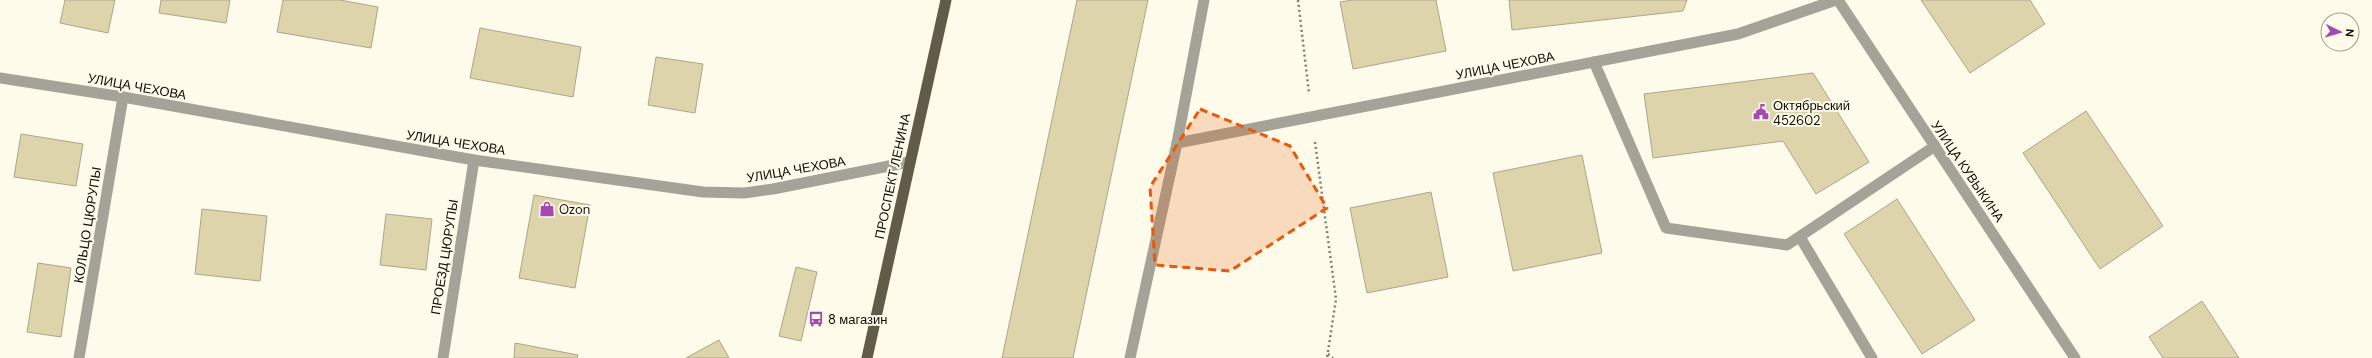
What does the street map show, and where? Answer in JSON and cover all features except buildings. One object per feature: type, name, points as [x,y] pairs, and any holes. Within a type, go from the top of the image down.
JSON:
[{"type":"main road","name":"ПРОСПЕКТ ЛЕНИНА","points":[[867,358],[909,162],[946,0]]},
{"type":"street","points":[[1130,358],[1176,143],[1204,0]]},
{"type":"street","name":"УЛИЦА ЧЕХОВА","points":[[1176,143],[1738,34],[1837,0]]},
{"type":"street","name":"УЛИЦА КУВЫКИНА","points":[[1837,0],[2075,358]]},
{"type":"street","points":[[1594,62],[1666,228],[1788,245],[1935,146]]},
{"type":"street","name":"УЛИЦА ЧЕХОВА","points":[[0,78],[123,97],[474,160],[703,192],[744,193],[773,189],[909,162]]},
{"type":"street","name":"КОЛЬЦО ЦЮРУПЫ","points":[[79,358],[123,97]]},
{"type":"street","name":"ПРОЕЗД ЦЮРУПЫ","points":[[443,358],[474,160]]},
{"type":"street","points":[[1800,237],[1872,358]]},
{"type":"path","points":[[1298,0],[1336,299],[1327,358]]},
{"type":"path","points":[[1328,354],[1333,358]]},
{"type":"highlighted area","points":[[1200,109],[1290,146],[1327,208],[1230,271],[1155,265],[1150,187]]},
{"type":"place","name":"Октябрьский 452602","points":[[1761,112]]},
{"type":"place","name":"Ozon","points":[[547,209]]},
{"type":"place","name":"8 магазин","points":[[816,319]]}]
